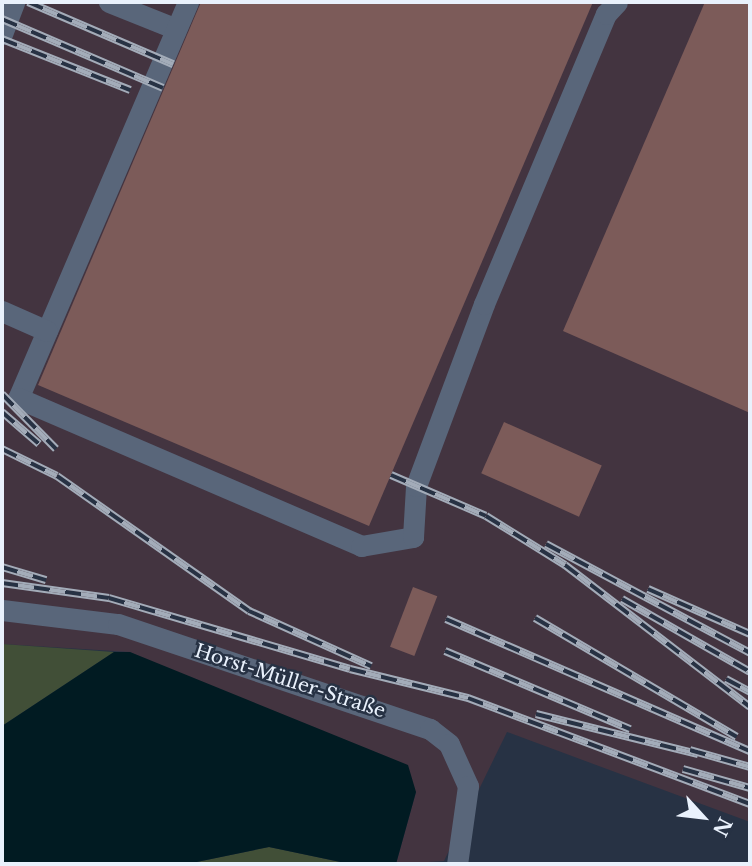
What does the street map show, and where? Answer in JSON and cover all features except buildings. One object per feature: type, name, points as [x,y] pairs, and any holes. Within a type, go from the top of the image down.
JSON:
[{"type":"street","points":[[2,34],[14,2]]},
{"type":"street","points":[[109,2],[176,29]]},
{"type":"street","points":[[188,2],[18,398],[361,546],[413,537],[416,486],[484,304],[606,14],[617,2]]},
{"type":"street","points":[[2,311],[47,331]]},
{"type":"street","name":"Horst-Müller-Straße","points":[[2,610],[118,624],[430,729],[449,744],[468,786],[457,864]]},
{"type":"shaded area","points":[[2,2],[750,2],[750,822],[507,732],[444,861],[396,864],[416,792],[130,652],[2,644]]},
{"type":"green space","points":[[2,644],[114,652],[2,726]]},
{"type":"green space","points":[[269,847],[350,864],[187,864]]},
{"type":"water","points":[[114,652],[130,652],[408,765],[416,792],[396,864],[350,864],[269,847],[187,864],[2,864],[2,726]]},
{"type":"railway","points":[[28,2],[173,64]]},
{"type":"railway","points":[[2,19],[163,88]]},
{"type":"railway","points":[[2,39],[130,90]]},
{"type":"railway","points":[[2,394],[56,449]]},
{"type":"railway","points":[[2,412],[39,444]]},
{"type":"railway","points":[[2,449],[57,476],[249,611],[371,666]]},
{"type":"railway","points":[[391,475],[486,516],[565,565],[750,707]]},
{"type":"railway","points":[[546,544],[750,653]]},
{"type":"railway","points":[[2,567],[46,580]]},
{"type":"railway","points":[[2,583],[109,598],[350,669],[468,698],[750,804]]},
{"type":"railway","points":[[648,589],[750,634]]},
{"type":"railway","points":[[622,599],[750,672]]},
{"type":"railway","points":[[535,618],[737,737]]},
{"type":"railway","points":[[446,619],[750,751]]},
{"type":"railway","points":[[445,651],[630,729]]},
{"type":"railway","points":[[726,679],[750,692]]},
{"type":"railway","points":[[536,714],[698,754]]},
{"type":"railway","points":[[690,750],[750,767]]},
{"type":"railway","points":[[683,769],[750,788]]}]
